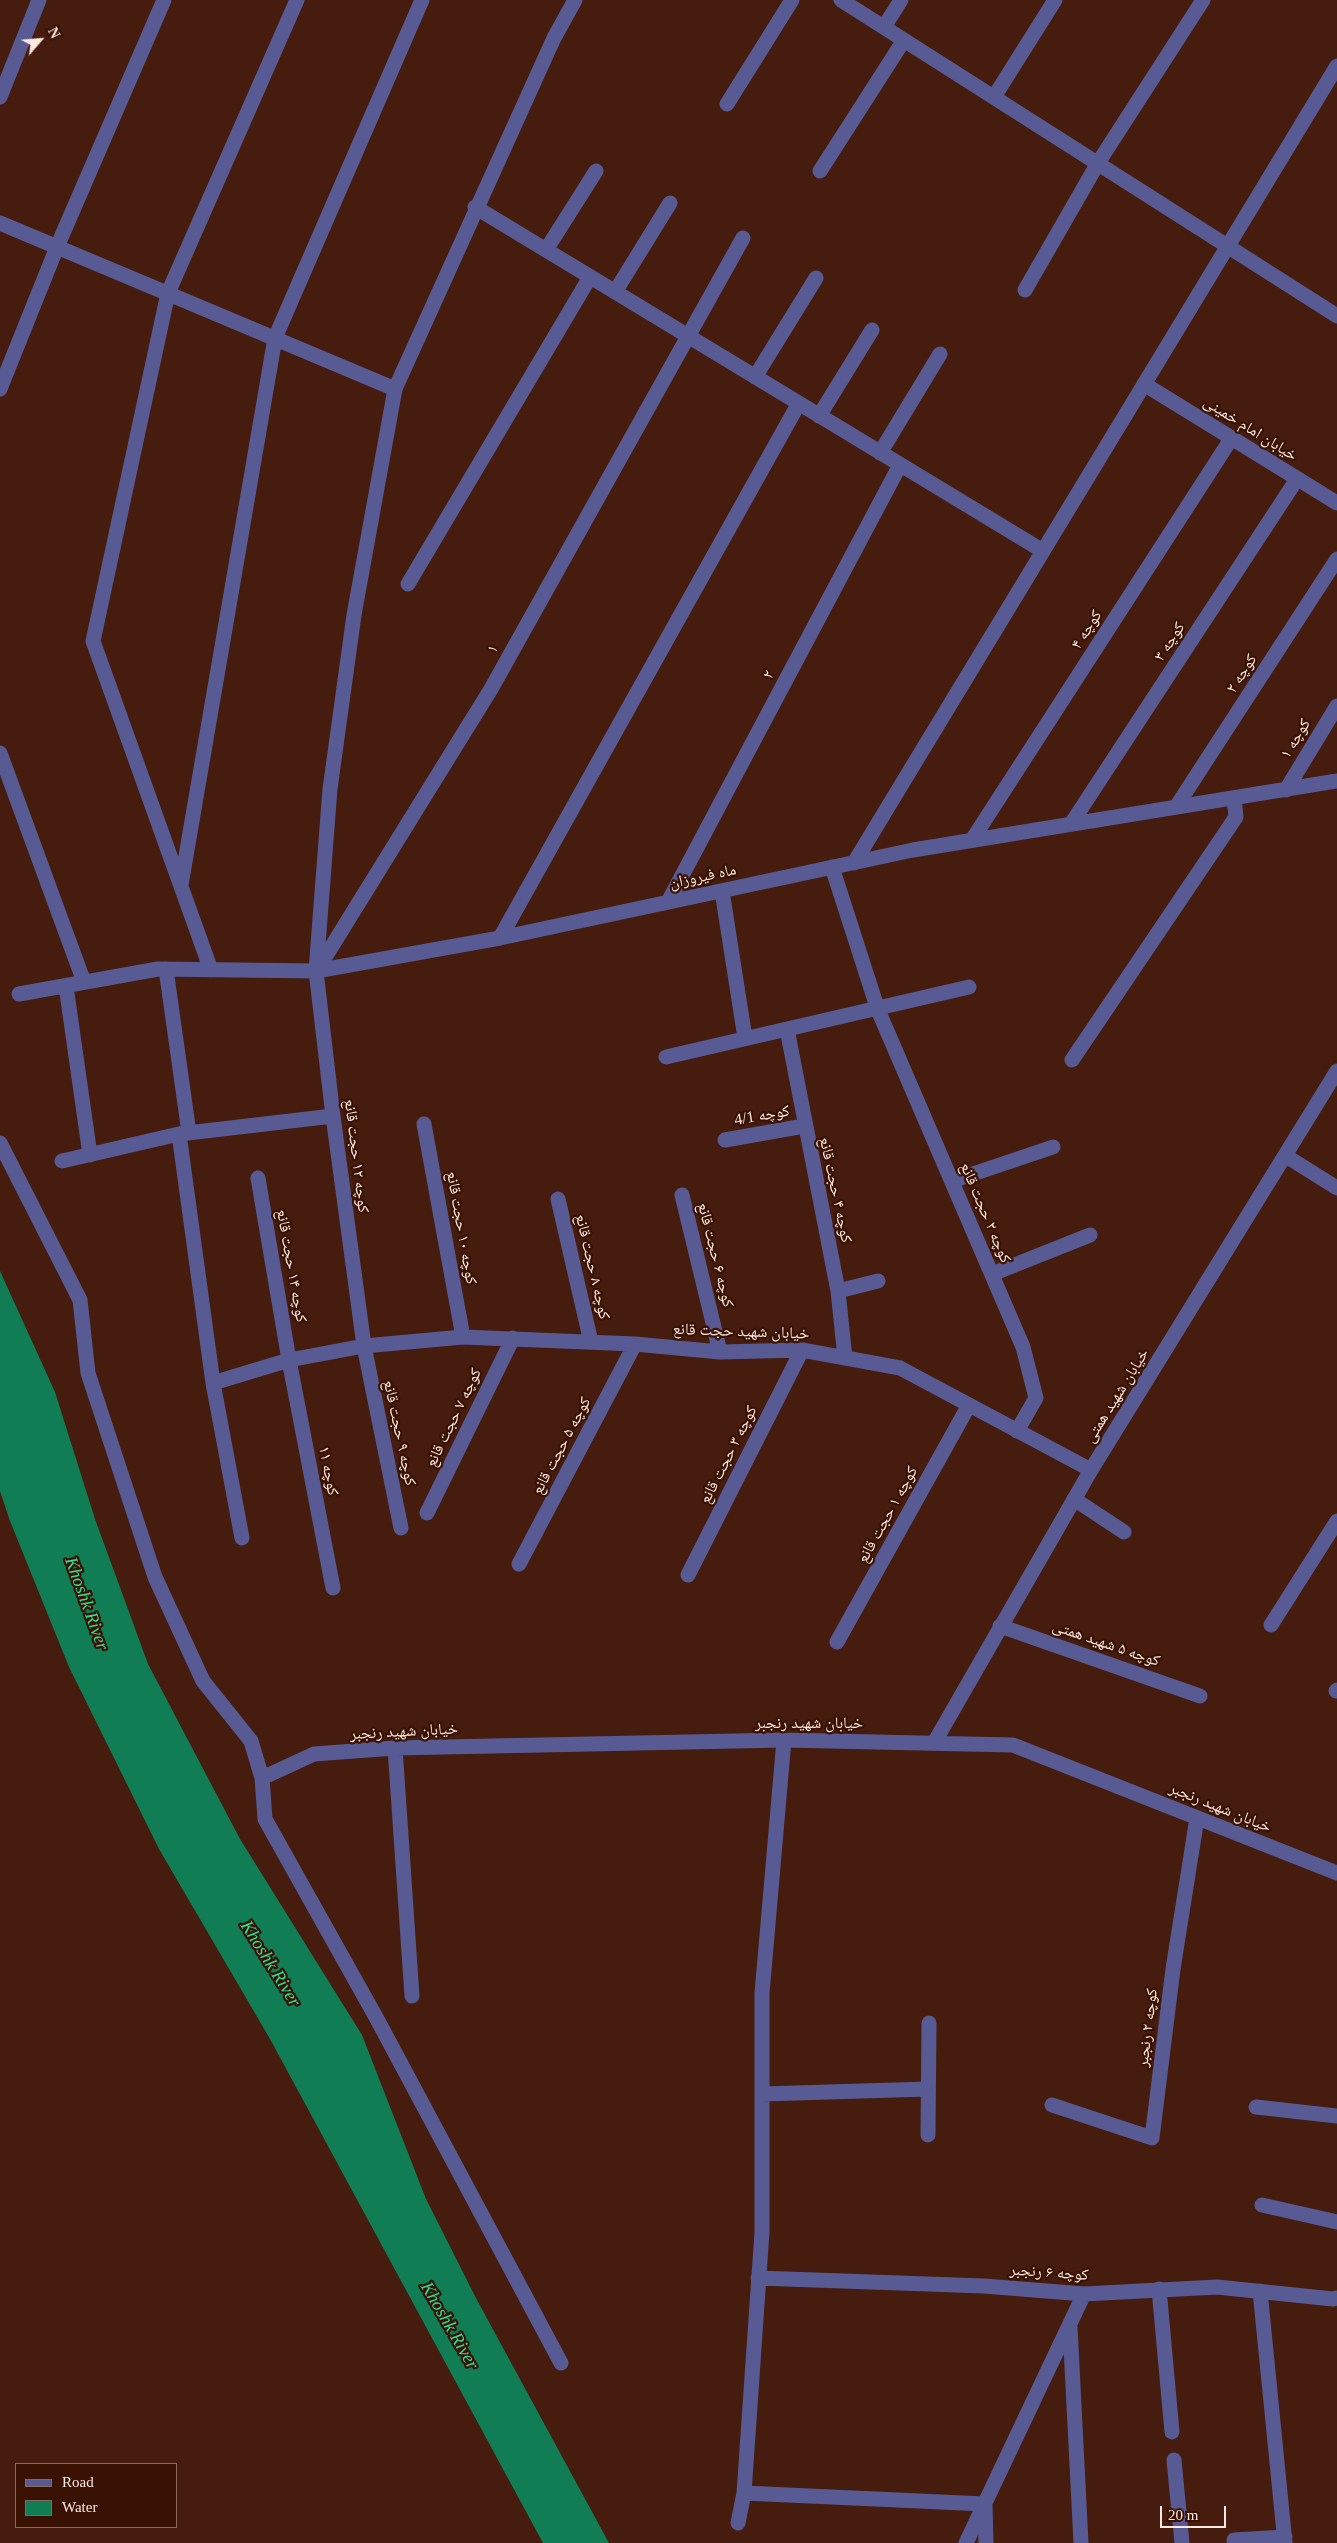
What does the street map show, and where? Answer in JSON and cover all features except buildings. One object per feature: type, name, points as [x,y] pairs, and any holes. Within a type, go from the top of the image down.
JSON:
[{"type":"street","points":[[0,97],[39,0]]},
{"type":"street","points":[[0,389],[57,247],[164,0]]},
{"type":"street","points":[[211,970],[93,641],[168,293],[297,0]]},
{"type":"street","points":[[181,886],[275,338],[422,0]]},
{"type":"street","name":"کوچه ۱۲ حجت قانع","points":[[364,1346],[332,1116],[316,971],[330,789],[354,615],[395,388],[475,207],[554,38],[575,0]]},
{"type":"street","points":[[727,104],[792,0]]},
{"type":"street","points":[[841,0],[1337,316]]},
{"type":"street","points":[[884,27],[901,0]]},
{"type":"street","points":[[994,97],[1054,0]]},
{"type":"street","points":[[1025,290],[1098,163],[1203,0]]},
{"type":"street","points":[[820,171],[904,40]]},
{"type":"street","points":[[854,863],[1337,66]]},
{"type":"street","points":[[546,250],[596,171]]},
{"type":"street","points":[[615,292],[670,203]]},
{"type":"street","points":[[475,207],[1043,551]]},
{"type":"street","points":[[0,223],[395,388]]},
{"type":"street","name":"۱","points":[[316,971],[491,689],[743,238]]},
{"type":"street","points":[[408,584],[590,277]]},
{"type":"street","points":[[755,377],[816,278]]},
{"type":"street","points":[[819,416],[872,330]]},
{"type":"street","points":[[880,453],[940,354]]},
{"type":"street","name":"خیابان امام خمینی","points":[[1144,384],[1337,503]]},
{"type":"street","points":[[500,938],[799,403]]},
{"type":"street","name":"کوچه ۴","points":[[972,840],[1231,439]]},
{"type":"street","name":"۲","points":[[668,902],[900,465]]},
{"type":"street","name":"کوچه ۳","points":[[1071,824],[1297,479]]},
{"type":"street","name":"کوچه ۲","points":[[1176,807],[1337,559]]},
{"type":"street","name":"کوچه ۱","points":[[1286,790],[1337,706]]},
{"type":"street","points":[[0,753],[84,982]]},
{"type":"street","name":"ماه فیروزان","points":[[19,994],[166,969],[316,971],[500,938],[913,850],[1337,781]]},
{"type":"street","points":[[1072,1060],[1236,817],[1234,798]]},
{"type":"street","name":"کوچه ۲ حجت قانع","points":[[832,867],[878,1010],[1024,1347],[1036,1398],[1018,1431]]},
{"type":"street","points":[[722,891],[745,1038]]},
{"type":"street","points":[[166,969],[213,1383],[242,1538]]},
{"type":"street","points":[[66,986],[90,1155]]},
{"type":"street","points":[[666,1057],[878,1010],[969,987]]},
{"type":"street","name":"کوچه ۴ حجت قانع","points":[[787,1029],[804,1126],[838,1291],[845,1358]]},
{"type":"street","name":"خیابان شهید همتی","points":[[934,1743],[1091,1470],[1337,1071]]},
{"type":"street","points":[[62,1161],[184,1134],[332,1116]]},
{"type":"street","name":"کوچه ۱۰ حجت قانع","points":[[424,1124],[463,1337]]},
{"type":"street","name":"کوچه 4/1","points":[[725,1140],[804,1126]]},
{"type":"street","points":[[0,1142],[80,1300],[88,1373],[155,1577],[203,1681],[251,1741],[262,1778],[265,1819],[377,2019],[561,2363]]},
{"type":"street","points":[[952,1181],[1053,1148]]},
{"type":"street","points":[[1286,1156],[1337,1188]]},
{"type":"street","name":"کوچه ۱۴ حجت قانع","points":[[258,1178],[289,1360]]},
{"type":"street","name":"کوچه ۶ حجت قانع","points":[[682,1195],[720,1352]]},
{"type":"street","name":"کوچه ۸ حجت قانع","points":[[558,1199],[591,1342]]},
{"type":"street","points":[[992,1274],[1090,1235]]},
{"type":"street","points":[[838,1291],[878,1281]]},
{"type":"street","name":"خیابان شهید حجت قانع","points":[[213,1383],[289,1360],[364,1346],[463,1337],[635,1344],[720,1352],[802,1350],[900,1368],[1091,1470]]},
{"type":"street","name":"کوچه ۷ حجت قانع","points":[[427,1513],[513,1338]]},
{"type":"street","name":"کوچه ۵ حجت قانع","points":[[519,1564],[635,1344]]},
{"type":"street","name":"کوچه ۹ حجت قانع","points":[[364,1346],[401,1528]]},
{"type":"street","name":"کوچه ۳ حجت قانع","points":[[688,1575],[802,1350]]},
{"type":"street","name":"کوچه ۱۱","points":[[289,1360],[333,1588]]},
{"type":"street","name":"کوچه ۱ حجت قانع","points":[[837,1642],[969,1405]]},
{"type":"street","points":[[1074,1499],[1124,1532]]},
{"type":"street","points":[[1271,1625],[1337,1521]]},
{"type":"street","name":"کوچه ۵ شهید همتی","points":[[1000,1626],[1200,1696]]},
{"type":"street","points":[[738,2523],[744,2493],[762,2232],[762,1993],[784,1740]]},
{"type":"street","name":"خیابان شهید رنجبر","points":[[262,1778],[314,1754],[395,1748],[784,1740],[1014,1745],[1337,1873]]},
{"type":"street","points":[[395,1748],[412,1996]]},
{"type":"street","name":"کوچه ۲ رنجبر","points":[[1052,2106],[1152,2138],[1173,1969],[1197,1818]]},
{"type":"street","points":[[928,2134],[930,2023]]},
{"type":"street","points":[[762,2094],[928,2089]]},
{"type":"street","points":[[1256,2107],[1337,2116]]},
{"type":"street","points":[[1262,2205],[1337,2222]]},
{"type":"street","name":"کوچه ۶ رنجبر","points":[[758,2278],[984,2286],[1084,2294],[1217,2287],[1337,2298]]},
{"type":"street","points":[[1159,2290],[1172,2432]]},
{"type":"street","points":[[1234,2540],[1285,2540],[1260,2292]]},
{"type":"street","points":[[966,2543],[1084,2294]]},
{"type":"street","points":[[1069,2326],[1081,2543]]},
{"type":"street","points":[[1174,2460],[1182,2543]]},
{"type":"street","points":[[744,2493],[985,2504]]},
{"type":"street","points":[[985,2504],[986,2543]]},
{"type":"water","name":"Khoshk River","points":[[0,1271],[55,1392],[95,1519],[148,1664],[240,1839],[362,2035],[426,2199],[477,2300],[609,2543],[543,2543],[270,2039],[159,1849],[69,1667],[10,1521],[0,1491]]}]
